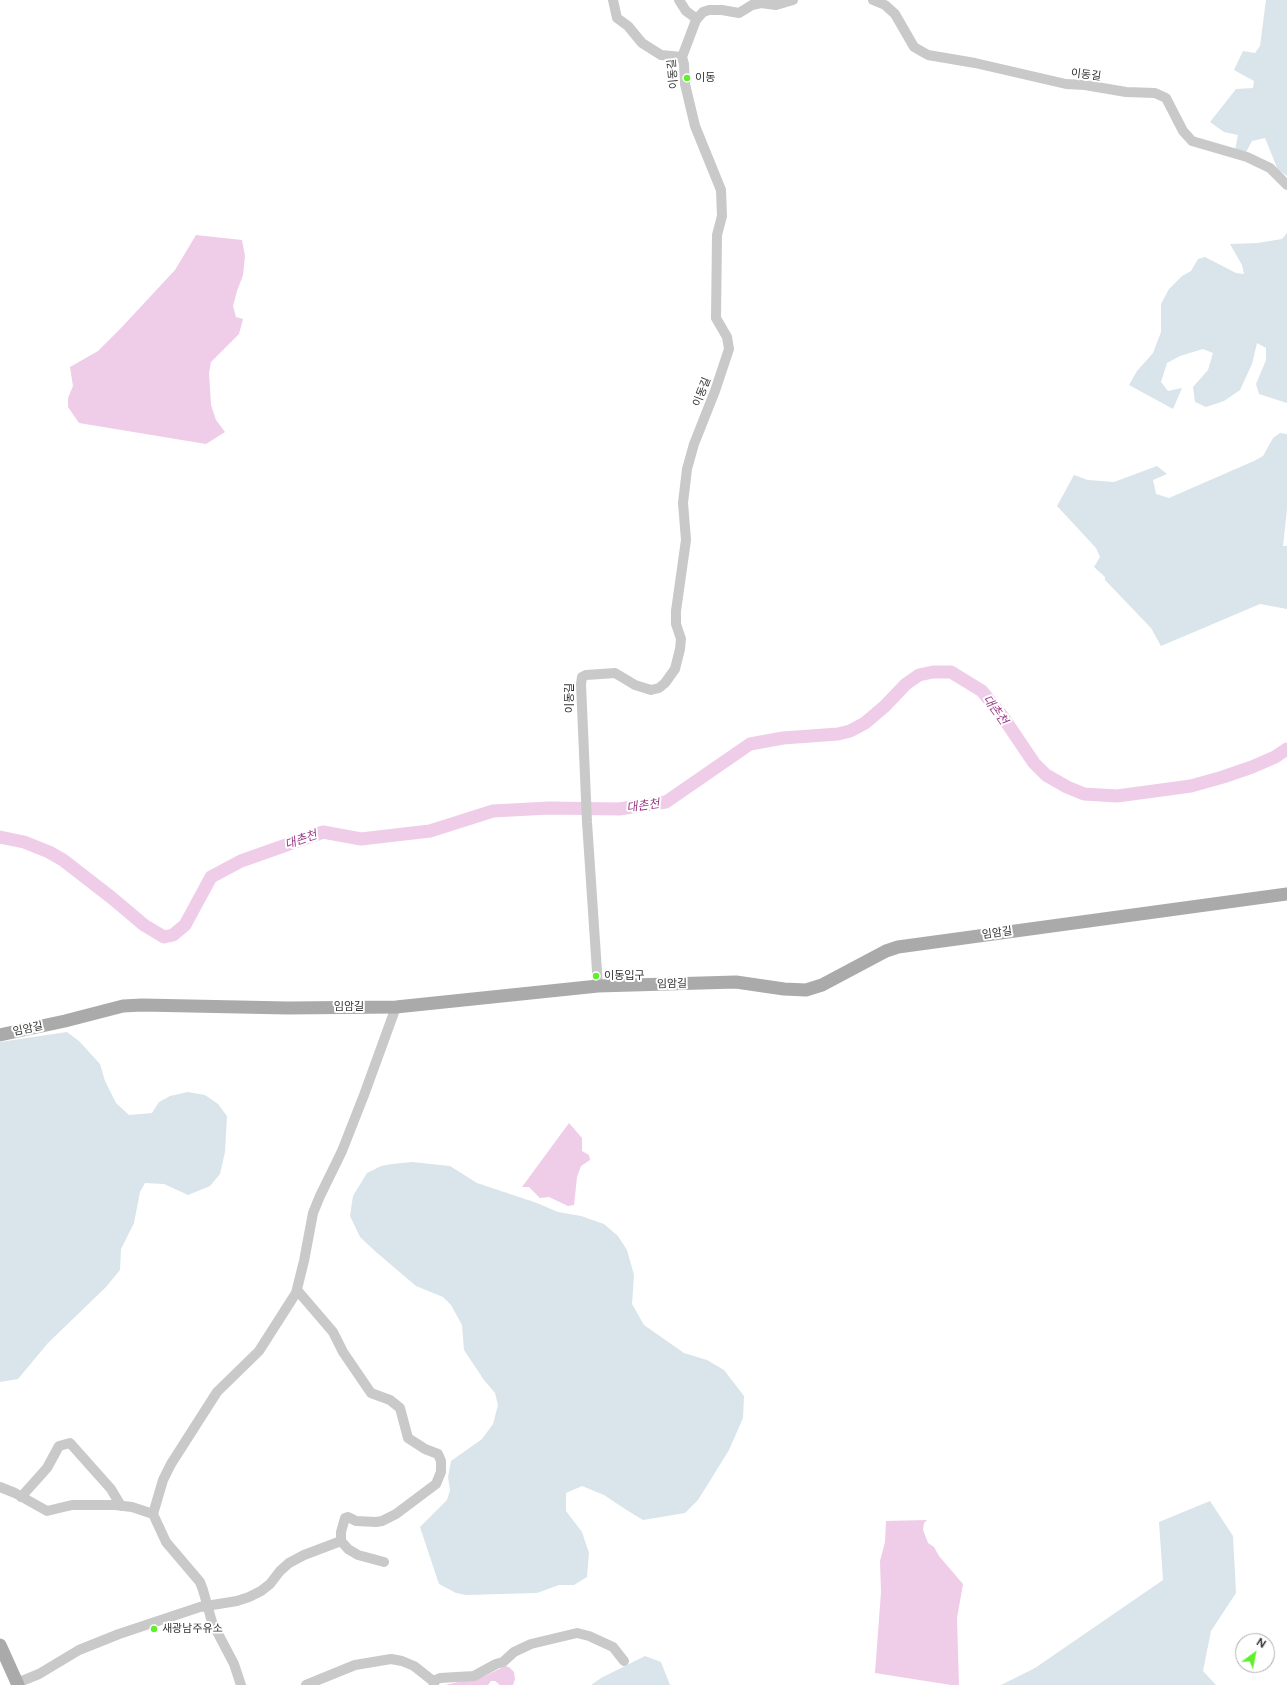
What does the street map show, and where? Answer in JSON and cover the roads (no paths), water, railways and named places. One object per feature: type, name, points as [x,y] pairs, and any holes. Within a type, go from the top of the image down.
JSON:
[{"type":"main road","name":"임암길","points":[[0,1035],[129,1006],[396,1007],[598,986],[736,982],[784,989],[806,990],[822,985],[886,951],[898,947],[1287,894]]},
{"type":"main road","points":[[0,1645],[17,1684]]},
{"type":"street","points":[[613,0],[617,18],[628,26],[642,44],[661,55],[682,57]]},
{"type":"street","points":[[679,0],[686,11],[697,19],[703,12],[709,10],[722,10],[739,13],[752,5],[761,3],[776,5],[792,0]]},
{"type":"street","name":"이동길","points":[[873,0],[885,5],[895,14],[914,48],[928,55],[975,63],[1066,84],[1085,85],[1126,92],[1154,93],[1166,98],[1183,131],[1192,141],[1241,155],[1270,168],[1287,186]]},
{"type":"street","name":"이동길","points":[[598,986],[586,822],[582,677],[586,675],[615,673],[635,685],[651,690],[659,688],[670,678],[676,665],[681,639],[676,624],[676,612],[686,540],[682,503],[687,469],[698,434],[716,390],[729,349],[727,337],[716,318],[717,235],[722,216],[721,190],[695,126],[686,90],[682,57],[697,19]]},
{"type":"street","points":[[241,1685],[234,1664],[212,1622],[200,1582],[166,1542],[153,1514],[163,1480],[183,1444],[217,1392],[259,1351],[297,1290],[313,1213],[342,1151],[396,1007]]},
{"type":"street","points":[[297,1290],[333,1332],[343,1352],[371,1393],[390,1400],[400,1408],[408,1438],[425,1449],[438,1454],[442,1461],[442,1472],[436,1484],[396,1514],[382,1521],[376,1522],[356,1521],[348,1517],[345,1518],[340,1532],[341,1541],[348,1549],[358,1555],[384,1562]]},
{"type":"street","points":[[21,1497],[47,1468],[59,1446],[70,1443],[111,1489],[121,1506]]},
{"type":"street","points":[[0,1487],[47,1511],[72,1505],[121,1506],[153,1514]]},
{"type":"street","points":[[17,1684],[39,1674],[91,1644],[170,1617],[208,1606],[249,1598],[270,1584],[280,1571],[289,1563],[304,1555],[341,1541]]},
{"type":"street","points":[[306,1685],[355,1665],[392,1660],[402,1661],[414,1666],[433,1683],[440,1678],[474,1676],[496,1664],[503,1662],[514,1652],[531,1644],[577,1633],[589,1636],[613,1647],[624,1661]]},
{"type":"waterway","name":"대촌천","points":[[0,837],[24,842],[49,852],[63,860],[144,925],[164,937],[173,935],[185,925],[211,877],[241,861],[323,832],[361,839],[430,831],[493,811],[549,808],[619,809],[666,802],[750,744],[783,738],[838,734],[850,731],[865,723],[885,706],[906,684],[919,675],[933,672],[951,672],[982,691],[1003,717],[1034,763],[1046,775],[1067,787],[1084,794],[1117,796],[1191,786],[1252,767],[1275,757],[1287,749]]},
{"type":"place","name":"이동","points":[[687,78]]},
{"type":"place","name":"이동입구","points":[[596,976]]},
{"type":"place","name":"새광남주유소","points":[[154,1629]]}]
